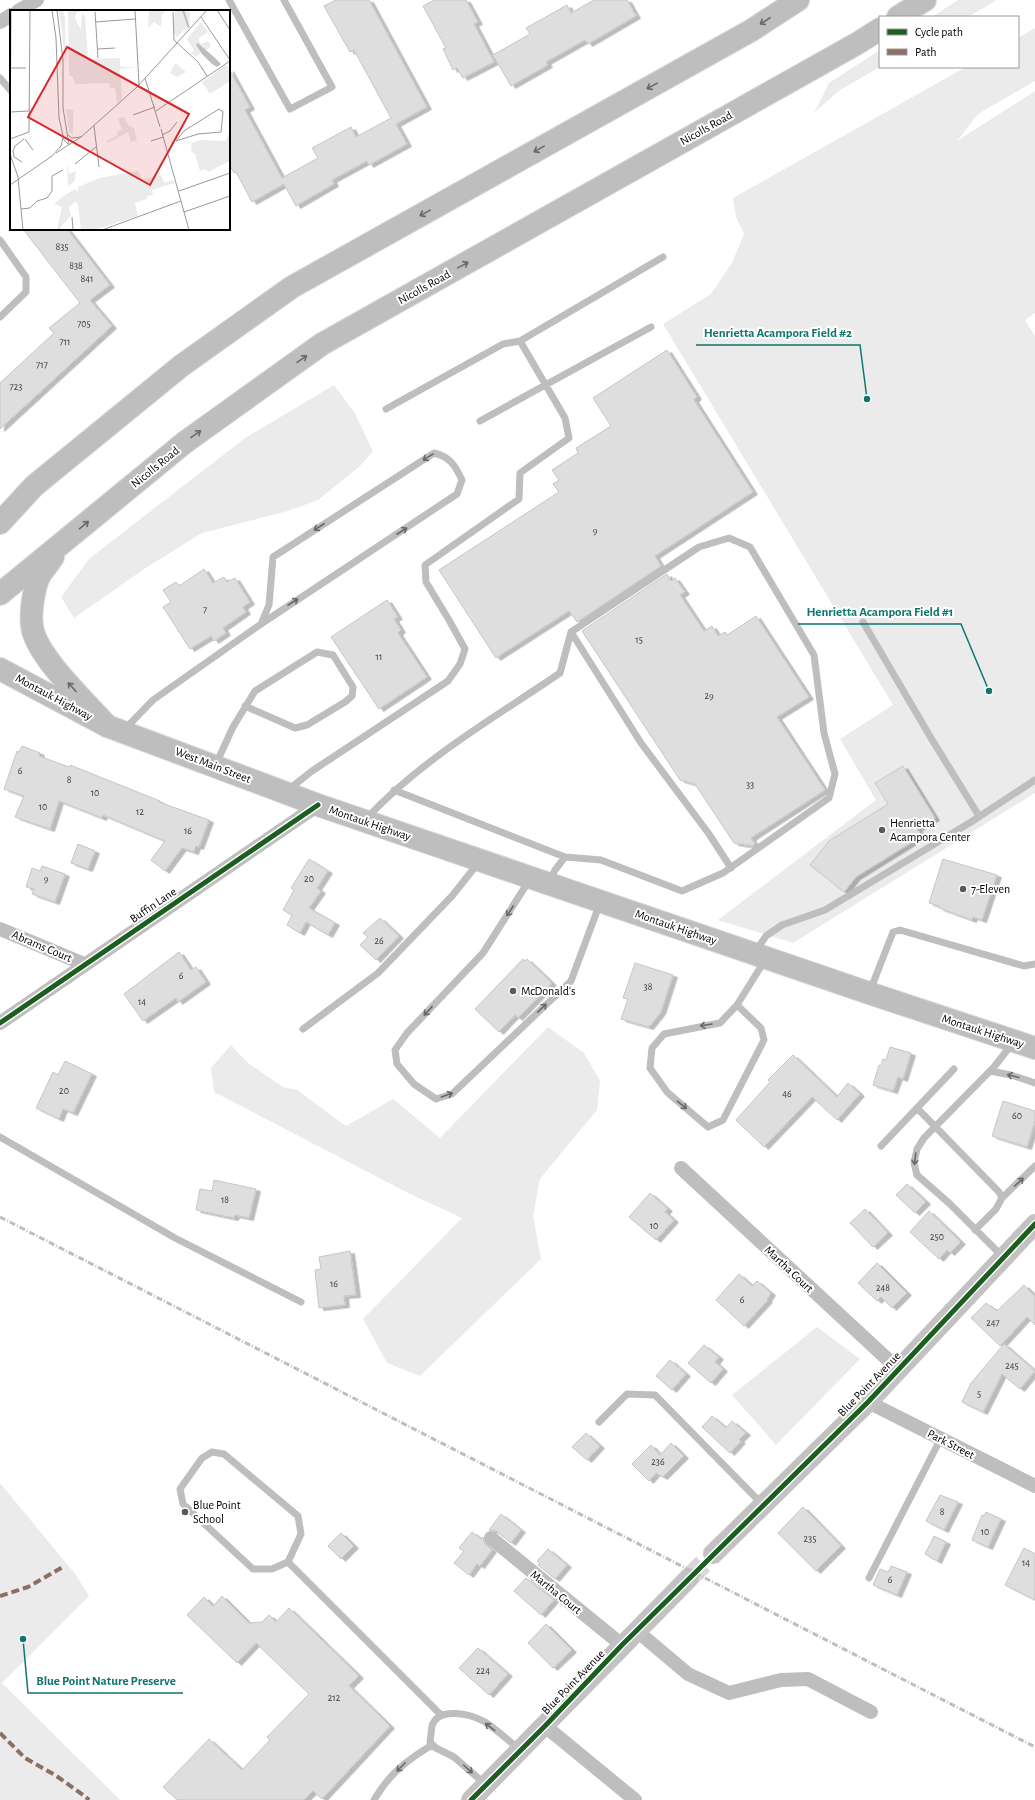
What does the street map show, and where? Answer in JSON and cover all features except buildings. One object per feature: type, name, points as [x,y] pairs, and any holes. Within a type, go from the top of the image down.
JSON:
[{"type":"main road","points":[[0,511],[34,486],[181,366],[292,287],[752,30],[798,0]]},
{"type":"main road","points":[[900,16],[925,0]]},
{"type":"main road","name":"Nicolls Road","points":[[0,594],[184,443],[322,344],[858,43],[879,30]]},
{"type":"main road","points":[[0,523],[34,486]]},
{"type":"main road","points":[[65,540],[40,576],[31,608],[32,627],[38,643],[55,668],[115,729]]},
{"type":"main road","name":"Montauk Highway","points":[[0,668],[115,729]]},
{"type":"main road","name":"West Main Street","points":[[115,729],[318,805]]},
{"type":"main road","name":"Montauk Highway","points":[[318,805],[1035,1048]]},
{"type":"street","points":[[20,10],[37,0]]},
{"type":"street","points":[[0,22],[10,16]]},
{"type":"street","name":"Buffin Lane","points":[[0,1023],[318,805]]},
{"type":"street","name":"Abrams Court","points":[[0,929],[84,964]]},
{"type":"street","name":"Martha Court","points":[[681,1168],[898,1369]]},
{"type":"street","name":"Blue Point Avenue","points":[[713,1554],[868,1402],[1035,1224]]},
{"type":"street","name":"Park Street","points":[[868,1402],[1035,1486]]},
{"type":"street","name":"Martha Court","points":[[491,1538],[622,1646]]},
{"type":"street","name":"Blue Point Avenue","points":[[471,1800],[690,1578]]},
{"type":"street","points":[[637,1631],[688,1674],[729,1693],[781,1680],[808,1679],[871,1712]]},
{"type":"street","points":[[545,1726],[635,1800]]},
{"type":"lane","points":[[229,0],[290,109],[332,87],[284,0]]},
{"type":"lane","points":[[0,78],[10,91]]},
{"type":"lane","points":[[0,240],[26,277],[26,292],[0,317]]},
{"type":"lane","points":[[386,408],[503,344],[520,341],[663,257]]},
{"type":"lane","points":[[480,421],[650,327]]},
{"type":"lane","points":[[285,792],[312,771],[448,681],[460,664],[465,649],[426,582],[425,565],[519,499],[520,473],[569,438],[565,418],[520,341]]},
{"type":"lane","points":[[115,729],[153,700],[261,624],[457,494],[462,480],[457,469],[445,456],[434,453],[273,557],[269,606],[261,624]]},
{"type":"lane","points":[[364,821],[394,790],[429,762],[560,672],[571,632],[699,547],[729,538],[750,546],[814,656],[824,733],[835,774],[829,798],[723,874],[682,891],[601,860],[565,857],[499,833],[394,790]]},
{"type":"lane","points":[[863,622],[979,816]]},
{"type":"lane","points":[[571,632],[641,743],[709,834],[731,868]]},
{"type":"lane","points":[[215,766],[245,706],[255,691],[317,652],[333,655],[353,687],[352,696],[346,702],[307,725],[295,728],[245,706]]},
{"type":"lane","points":[[737,1005],[761,1028],[764,1040],[723,1120],[708,1127],[668,1092],[650,1068],[652,1048],[664,1034],[720,1023],[737,1005],[760,956],[766,936],[782,925],[826,910],[1035,780]]},
{"type":"lane","points":[[565,857],[555,870],[540,881],[483,953],[407,1033],[395,1050],[397,1064],[414,1084],[436,1099],[452,1094],[571,981],[601,902]]},
{"type":"lane","points":[[304,1029],[378,973],[452,896],[480,860]]},
{"type":"lane","points":[[869,993],[893,932],[900,930],[1024,966],[1035,964]]},
{"type":"lane","points":[[1003,1257],[917,1175],[914,1163],[917,1149],[935,1127],[990,1071],[1014,1041]]},
{"type":"lane","points":[[881,1146],[954,1069]]},
{"type":"lane","points":[[990,1071],[1011,1075],[1035,1083]]},
{"type":"lane","points":[[916,1108],[1000,1192],[1002,1198]]},
{"type":"lane","points":[[0,1137],[175,1238],[301,1302]]},
{"type":"lane","points":[[975,1230],[996,1209],[1002,1198],[1035,1166]]},
{"type":"lane","points":[[599,1422],[627,1394],[655,1395],[763,1505]]},
{"type":"lane","points":[[869,1578],[941,1438]]},
{"type":"lane","points":[[212,1452],[224,1454],[298,1516],[301,1534],[288,1562],[272,1569],[253,1570],[183,1504],[180,1489],[202,1458],[212,1452]]},
{"type":"lane","points":[[288,1562],[441,1715]]},
{"type":"lane","points":[[486,1785],[454,1757],[436,1748],[430,1742],[432,1725],[441,1715],[450,1713],[473,1717],[485,1722],[521,1750]]},
{"type":"lane","points":[[374,1800],[383,1785],[408,1759],[432,1745]]},
{"type":"shaded area","points":[[958,0],[997,0],[970,16],[934,16]]},
{"type":"shaded area","points":[[1035,28],[1035,81],[978,114],[957,141],[1035,91],[1035,313],[1025,320],[1035,336],[1035,793],[793,943],[718,920],[876,800],[840,739],[893,705],[663,324],[711,294],[732,263],[744,234],[736,217],[733,198],[964,68],[1019,68],[1019,37]]},
{"type":"shaded area","points":[[879,51],[879,68],[840,90],[814,113],[829,83]]},
{"type":"shaded area","points":[[334,385],[354,412],[373,451],[360,466],[318,500],[288,511],[202,533],[144,569],[74,618],[61,597],[89,559],[245,438]]},
{"type":"shaded area","points":[[548,1027],[584,1053],[600,1081],[597,1110],[540,1179],[533,1216],[541,1259],[420,1376],[387,1363],[363,1319],[462,1218],[410,1194],[214,1092],[211,1068],[231,1045],[248,1063],[283,1087],[297,1090],[346,1126],[393,1099],[440,1138]]},
{"type":"shaded area","points":[[817,1327],[860,1359],[776,1445],[732,1395]]},
{"type":"shaded area","points":[[0,1483],[76,1575],[89,1596],[2,1683],[120,1800],[0,1800]]},
{"type":"tunnel","points":[[689,1578],[713,1554]]},
{"type":"railway","points":[[0,1217],[1035,1747]]},
{"type":"marked path","points":[[0,1596],[28,1587],[63,1567]]},
{"type":"marked path","points":[[0,1733],[25,1758],[55,1775],[89,1800]]},
{"type":"cycle path","points":[[0,1023],[318,805]]},
{"type":"cycle path","points":[[471,1800],[545,1726],[622,1645],[868,1402],[1035,1224]]},
{"type":"place","name":"Henrietta Acampora Field #2","points":[[867,399]]},
{"type":"place","name":"Henrietta Acampora Field #1","points":[[989,691]]},
{"type":"place","name":"Henrietta Acampora Center","points":[[882,830]]},
{"type":"place","name":"7-Eleven","points":[[963,889]]},
{"type":"place","name":"McDonald's","points":[[513,991]]},
{"type":"place","name":"Blue Point School","points":[[185,1512]]},
{"type":"place","name":"Blue Point Nature Preserve","points":[[23,1639]]}]
